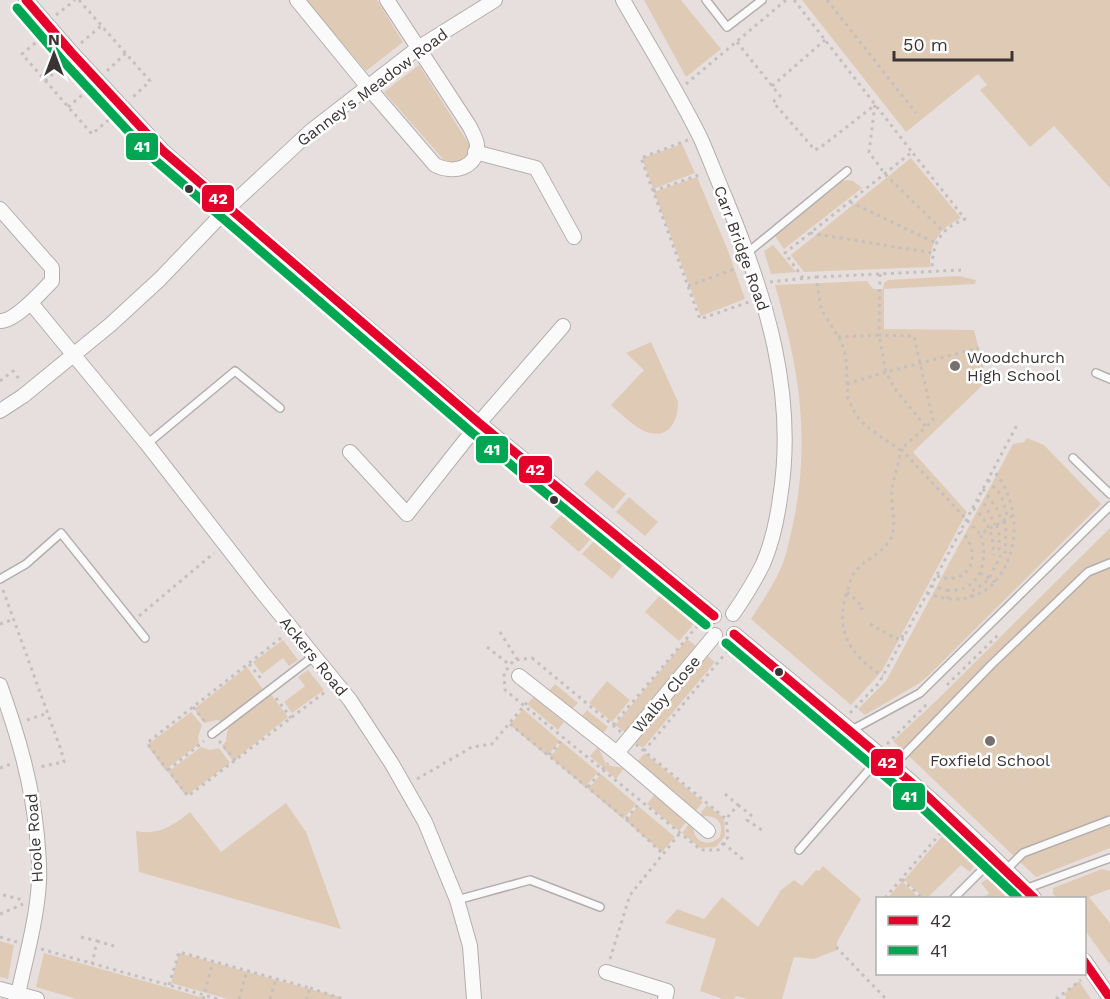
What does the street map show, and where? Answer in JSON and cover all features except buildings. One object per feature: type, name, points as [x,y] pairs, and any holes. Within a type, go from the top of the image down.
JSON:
[{"type":"street","points":[[26,0],[72,54],[164,151],[479,423],[714,616]]},
{"type":"street","points":[[297,0],[435,165],[445,171],[466,167],[474,158],[477,144],[470,127],[387,0]]},
{"type":"street","name":"Carr Bridge Road","points":[[623,0],[699,136],[756,276],[776,346],[787,446],[783,480],[772,537],[752,585],[733,614]]},
{"type":"street","name":"Ganney's Meadow Road","points":[[0,411],[110,325],[160,279],[228,208],[312,130],[418,48],[488,2]]},
{"type":"street","points":[[476,152],[536,168],[574,237]]},
{"type":"street","points":[[0,210],[52,268],[52,281],[31,303],[6,321],[0,321]]},
{"type":"street","points":[[31,303],[72,355]]},
{"type":"street","points":[[350,452],[408,514],[479,423],[563,326]]},
{"type":"street","name":"Ackers Road","points":[[72,355],[147,444],[262,592],[350,700],[405,786],[425,822],[458,900],[470,946],[474,999]]},
{"type":"street","points":[[723,611],[733,614],[737,624],[734,634],[725,638],[715,635],[710,626],[714,616],[723,611]]},
{"type":"street","points":[[734,634],[893,766],[992,855],[1029,894]]},
{"type":"street","name":"Walby Close","points":[[616,753],[715,635]]},
{"type":"street","points":[[514,671],[708,831]]},
{"type":"street","name":"Hoole Road","points":[[0,685],[30,782],[39,858],[40,879],[36,912],[18,994]]},
{"type":"street","points":[[1086,963],[1110,998]]},
{"type":"street","points":[[606,972],[667,991],[665,999]]},
{"type":"street","points":[[0,988],[37,999]]},
{"type":"lane","points":[[706,0],[727,27],[762,0]]},
{"type":"lane","points":[[749,257],[847,171]]},
{"type":"lane","points":[[147,444],[235,371],[280,408]]},
{"type":"lane","points":[[1096,373],[1110,380]]},
{"type":"lane","points":[[1073,458],[1110,494]]},
{"type":"lane","points":[[846,727],[920,693],[1110,506]]},
{"type":"lane","points":[[0,581],[26,564],[61,533],[146,638]]},
{"type":"lane","points":[[893,766],[991,665],[1080,579],[1088,572],[1110,562]]},
{"type":"lane","points":[[212,734],[314,656]]},
{"type":"lane","points":[[800,850],[881,756]]},
{"type":"lane","points":[[1006,870],[1023,853],[1110,820]]},
{"type":"lane","points":[[955,897],[985,867],[992,855]]},
{"type":"lane","points":[[1029,894],[1110,858]]},
{"type":"lane","points":[[458,900],[530,880],[600,907]]},
{"type":"path","points":[[50,29],[57,15],[75,0]]},
{"type":"path","points":[[675,92],[786,0]]},
{"type":"path","points":[[794,0],[965,219],[952,224],[936,243],[933,253],[933,271]]},
{"type":"path","points":[[827,0],[916,113]]},
{"type":"path","points":[[45,81],[101,25]]},
{"type":"path","points":[[772,86],[825,40]]},
{"type":"path","points":[[737,42],[780,96],[773,102],[815,150],[875,105]]},
{"type":"path","points":[[875,105],[869,152],[885,174],[944,232]]},
{"type":"path","points":[[699,136],[641,158],[700,319],[762,299]]},
{"type":"path","points":[[803,278],[785,253],[912,152]]},
{"type":"path","points":[[653,191],[713,169]]},
{"type":"path","points":[[850,202],[936,243]]},
{"type":"path","points":[[810,233],[933,253]]},
{"type":"path","points":[[688,286],[749,257]]},
{"type":"path","points":[[756,276],[766,273],[770,282],[816,277],[961,270]]},
{"type":"path","points":[[880,274],[879,335],[886,372],[895,389],[926,427]]},
{"type":"path","points":[[816,277],[821,309],[838,337],[846,357],[848,399],[856,415],[882,439],[901,450],[980,534],[984,544],[985,554],[980,573],[966,587],[947,590],[931,586]]},
{"type":"path","points":[[838,337],[914,336],[933,420],[901,450],[892,491],[891,539],[881,551],[853,574],[844,601],[844,636],[854,654],[869,668],[883,676]]},
{"type":"path","points":[[847,384],[979,348]]},
{"type":"path","points":[[0,381],[13,371],[28,391]]},
{"type":"path","points":[[846,727],[883,676],[1017,425]]},
{"type":"path","points":[[927,593],[948,599],[963,599],[995,582],[1001,575],[1010,556],[1014,515],[1007,490],[993,470]]},
{"type":"path","points":[[971,595],[989,579],[1002,555],[1006,531],[1001,495],[988,480]]},
{"type":"path","points":[[983,489],[1005,520]]},
{"type":"path","points":[[977,500],[985,505],[996,525],[1002,555]]},
{"type":"path","points":[[973,508],[981,514],[990,528],[993,555]]},
{"type":"path","points":[[980,534],[1014,515]]},
{"type":"path","points":[[937,575],[953,579],[963,575],[970,566],[974,555],[971,544],[961,531]]},
{"type":"path","points":[[132,622],[215,552]]},
{"type":"path","points":[[985,554],[1010,556]]},
{"type":"path","points":[[980,573],[995,582]]},
{"type":"path","points":[[0,581],[64,762],[39,767]]},
{"type":"path","points":[[966,587],[971,595]]},
{"type":"path","points":[[947,590],[948,599]]},
{"type":"path","points":[[847,592],[863,607],[858,612]]},
{"type":"path","points":[[0,624],[14,620]]},
{"type":"path","points":[[601,741],[699,624]]},
{"type":"path","points":[[870,624],[897,639],[899,635],[904,637]]},
{"type":"path","points":[[500,632],[517,659]]},
{"type":"path","points":[[487,647],[514,671]]},
{"type":"path","points":[[632,766],[730,648]]},
{"type":"path","points":[[405,786],[472,747],[492,744],[537,691]]},
{"type":"path","points":[[14,725],[48,713]]},
{"type":"path","points":[[510,724],[626,819],[663,854]]},
{"type":"path","points":[[168,770],[212,734]]},
{"type":"path","points":[[549,755],[564,738]]},
{"type":"path","points":[[588,787],[616,753]]},
{"type":"path","points":[[725,794],[751,816],[747,820],[763,831]]},
{"type":"path","points":[[626,819],[641,801]]},
{"type":"path","points":[[726,819],[738,805]]},
{"type":"path","points":[[606,972],[630,895],[692,818]]},
{"type":"path","points":[[886,897],[953,819]]},
{"type":"path","points":[[723,843],[744,860]]},
{"type":"path","points":[[902,879],[921,897]]},
{"type":"path","points":[[0,914],[24,902],[3,895]]},
{"type":"path","points":[[81,937],[114,946]]},
{"type":"path","points":[[0,938],[169,985],[204,997],[218,999]]},
{"type":"path","points":[[92,964],[97,941]]},
{"type":"path","points":[[836,947],[886,999]]},
{"type":"path","points":[[169,985],[179,952],[343,999]]},
{"type":"path","points":[[204,997],[213,961]]},
{"type":"path","points":[[239,999],[247,971]]},
{"type":"path","points":[[1056,999],[1082,978]]},
{"type":"path","points":[[270,999],[276,979]]},
{"type":"path","points":[[307,999],[309,988]]},
{"type":"path","points":[[1063,993],[1065,999]]},
{"type":"shaded area","points":[[305,0],[377,0],[403,42],[366,71]]},
{"type":"shaded area","points":[[644,0],[681,0],[721,49],[686,77]]},
{"type":"shaded area","points":[[802,0],[1110,0],[1110,188],[1054,126],[1030,147],[980,90],[987,85],[978,74],[906,132]]},
{"type":"shaded area","points":[[419,65],[469,144],[468,154],[462,161],[453,163],[443,159],[384,92]]},
{"type":"shaded area","points":[[682,144],[695,173],[653,189],[642,158]]},
{"type":"shaded area","points":[[911,158],[961,218],[947,226],[937,237],[931,251],[930,267],[804,272],[791,255]]},
{"type":"shaded area","points":[[697,177],[727,248],[745,299],[701,316],[654,192]]},
{"type":"shaded area","points":[[841,181],[853,181],[862,188],[784,249],[775,236]]},
{"type":"shaded area","points":[[773,245],[797,272],[771,274],[764,251]]},
{"type":"shaded area","points":[[959,276],[976,280],[975,284],[884,289],[884,329],[974,330],[987,381],[913,452],[967,512],[882,671],[851,705],[751,619],[771,588],[783,562],[795,514],[799,484],[801,426],[799,398],[790,343],[775,285],[867,281],[873,289],[883,289],[884,283],[888,280]]},
{"type":"shaded area","points":[[651,342],[678,402],[676,417],[669,429],[654,434],[638,428],[611,405],[644,370],[626,353]]},
{"type":"shaded area","points":[[1027,438],[1044,445],[1101,504],[928,676],[865,715],[858,709],[886,681],[1013,444],[1024,442]]},
{"type":"shaded area","points":[[597,470],[626,494],[613,509],[584,484]]},
{"type":"shaded area","points":[[629,497],[658,522],[645,536],[616,512]]},
{"type":"shaded area","points":[[562,514],[591,539],[579,552],[550,527]]},
{"type":"shaded area","points":[[1110,528],[1110,848],[1036,877],[893,741]]},
{"type":"shaded area","points":[[594,541],[623,565],[612,579],[582,554]]},
{"type":"shaded area","points":[[660,595],[694,624],[679,641],[645,612]]},
{"type":"shaded area","points":[[687,639],[696,646],[625,732],[615,725]]},
{"type":"shaded area","points":[[283,640],[298,660],[289,666],[283,658],[262,674],[253,662]]},
{"type":"shaded area","points":[[706,655],[715,662],[643,748],[634,741]]},
{"type":"shaded area","points":[[247,667],[264,691],[224,722],[217,720],[204,723],[194,709]]},
{"type":"shaded area","points":[[308,670],[324,690],[292,713],[284,702],[305,686],[298,677]]},
{"type":"shaded area","points":[[607,681],[630,700],[612,722],[589,703]]},
{"type":"shaded area","points":[[555,684],[578,703],[572,709],[549,691]]},
{"type":"shaded area","points":[[270,693],[288,717],[233,761],[222,746],[226,741],[228,727]]},
{"type":"shaded area","points":[[534,697],[564,722],[558,730],[527,704]]},
{"type":"shaded area","points":[[523,709],[560,741],[547,756],[510,725]]},
{"type":"shaded area","points":[[587,710],[608,727],[602,734],[581,717]]},
{"type":"shaded area","points":[[191,712],[202,725],[198,737],[199,744],[165,770],[147,745]]},
{"type":"shaded area","points":[[562,742],[598,772],[585,787],[550,757]]},
{"type":"shaded area","points":[[201,747],[210,750],[219,748],[230,763],[186,796],[168,772]]},
{"type":"shaded area","points":[[598,747],[606,764],[624,768],[616,779],[590,756]]},
{"type":"shaded area","points":[[645,753],[703,802],[695,812],[636,763]]},
{"type":"shaded area","points":[[601,774],[636,804],[623,819],[588,789]]},
{"type":"shaded area","points":[[655,794],[687,821],[679,831],[647,804]]},
{"type":"shaded area","points":[[286,803],[306,832],[341,929],[139,872],[136,831],[159,831],[190,812],[221,852]]},
{"type":"shaded area","points":[[707,805],[724,818],[725,836],[716,847],[700,848],[682,833],[690,823],[698,839],[706,843],[719,838],[721,828],[718,820],[710,816],[700,817],[699,815]]},
{"type":"shaded area","points":[[638,806],[675,837],[662,852],[626,821]]},
{"type":"shaded area","points":[[943,835],[975,865],[970,872],[961,865],[928,897],[923,897],[904,880]]},
{"type":"shaded area","points":[[823,866],[861,899],[837,942],[837,950],[814,959],[794,957],[782,999],[747,999],[736,996],[734,999],[723,999],[700,991],[716,939],[665,923],[677,909],[704,919],[722,897],[758,927],[781,890],[794,880],[802,886],[816,870],[819,871]]},
{"type":"shaded area","points":[[1102,869],[1110,871],[1110,889],[1089,897],[1110,923],[1110,965],[1086,931],[1086,897],[1056,897],[1053,894],[1053,888]]},
{"type":"shaded area","points":[[989,878],[1007,897],[985,897],[989,893],[981,883]]},
{"type":"shaded area","points":[[902,881],[918,897],[889,897]]},
{"type":"shaded area","points":[[0,941],[14,945],[8,979],[0,977]]},
{"type":"shaded area","points":[[44,953],[208,999],[77,999],[36,987]]},
{"type":"shaded area","points":[[179,953],[339,997],[339,999],[228,999],[171,983]]},
{"type":"shaded area","points":[[1079,981],[1091,999],[1066,999],[1064,994]]},
{"type":"transit line","name":"42","points":[[26,0],[163,151],[479,423],[714,616]]},
{"type":"transit line","name":"41","points":[[17,8],[155,160],[471,432],[706,625]]},
{"type":"transit line","name":"42","points":[[734,634],[926,795],[1033,897]]},
{"type":"transit line","name":"41","points":[[726,643],[918,804],[1017,897]]},
{"type":"transit line","name":"42","points":[[1086,964],[1110,998]]},
{"type":"place","name":"Woodchurch High School","points":[[955,366]]},
{"type":"place","name":"Foxfield School","points":[[990,741]]}]
